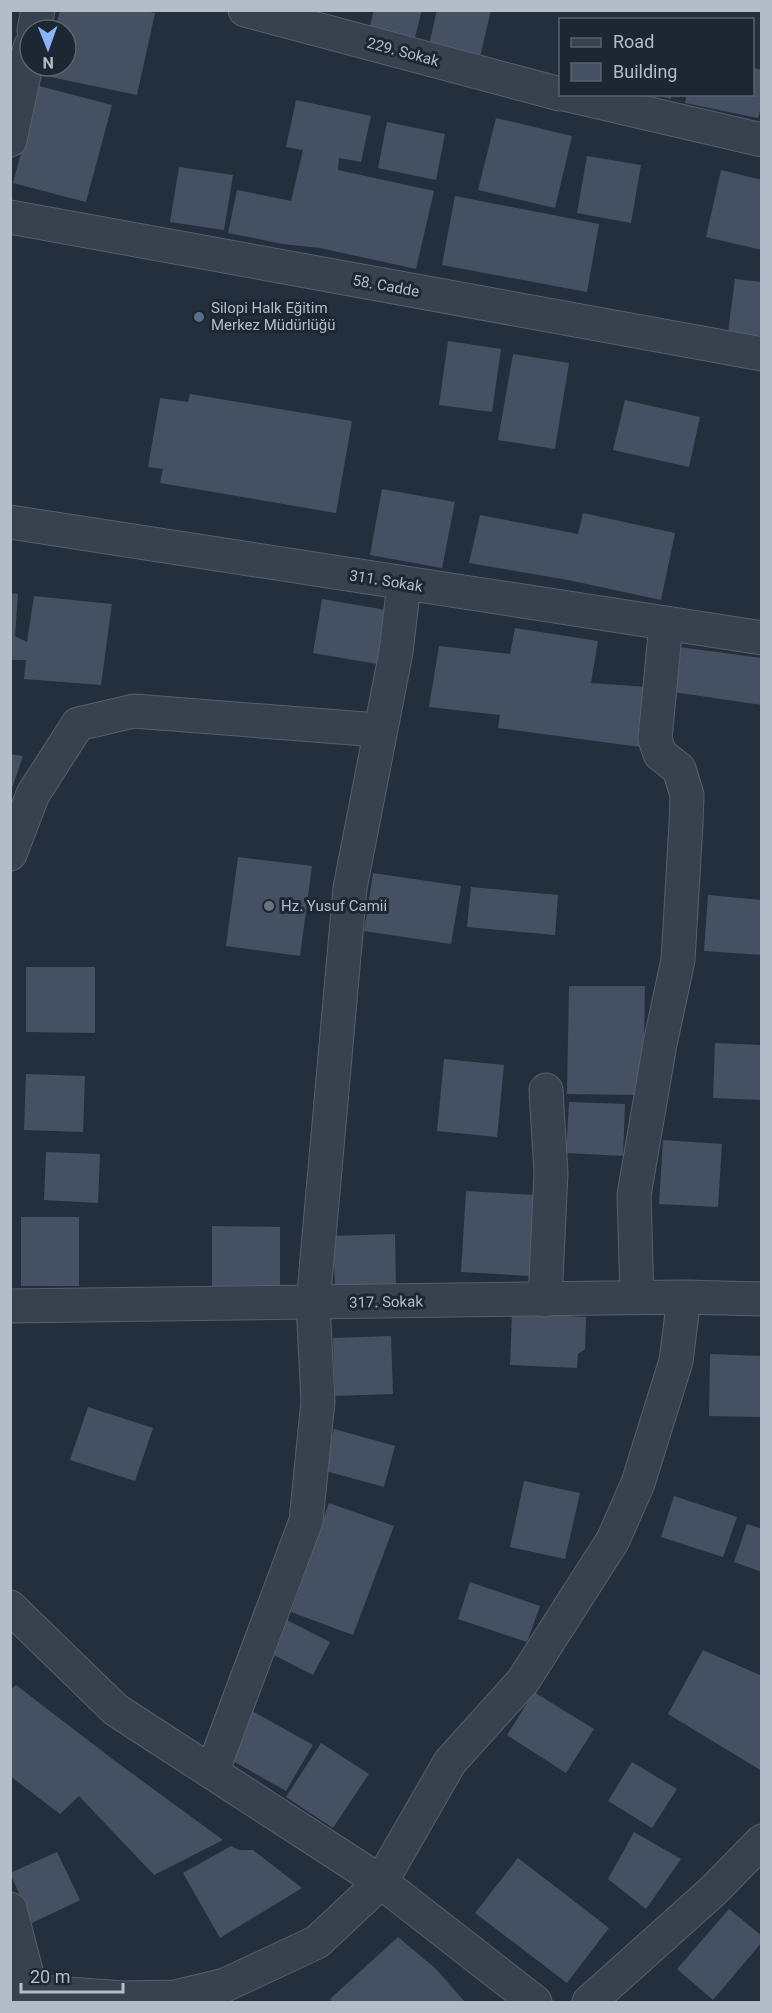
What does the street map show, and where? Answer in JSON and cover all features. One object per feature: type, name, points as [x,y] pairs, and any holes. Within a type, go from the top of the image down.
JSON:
[{"type":"street","name":"229. Sokak","points":[[245,10],[559,93]]},
{"type":"street","points":[[10,140],[23,78]]},
{"type":"street","name":"229. Sokak","points":[[571,96],[762,140]]},
{"type":"street","name":"58. Cadde","points":[[10,217],[762,354]]},
{"type":"street","name":"311. Sokak","points":[[10,522],[762,638]]},
{"type":"street","points":[[212,1772],[306,1521],[318,1401],[313,1304],[350,888],[378,730],[396,652],[404,584]]},
{"type":"street","points":[[637,1298],[634,1195],[660,1044],[678,960],[686,824],[687,795],[679,769],[660,754],[656,739],[666,624]]},
{"type":"street","points":[[10,854],[33,794],[78,724],[134,711],[378,730]]},
{"type":"street","points":[[545,1300],[550,1173],[546,1090]]},
{"type":"street","points":[[10,1909],[26,1995],[175,1997],[225,1985],[317,1942],[381,1882],[450,1762],[523,1681],[613,1540],[638,1483],[676,1361],[684,1297]]},
{"type":"street","name":"317. Sokak","points":[[10,1306],[313,1304],[684,1297],[762,1299]]},
{"type":"street","points":[[10,1607],[116,1710],[381,1882],[535,2002]]},
{"type":"street","points":[[589,2002],[714,1891],[762,1841]]},
{"type":"building","points":[[60,10],[140,10],[155,13],[137,95],[56,78],[78,78],[78,18],[58,18]]},
{"type":"building","points":[[374,10],[422,10],[413,45],[368,34]]},
{"type":"building","points":[[437,10],[491,10],[479,61],[428,49]]},
{"type":"building","points":[[754,68],[762,70],[762,104],[758,118],[685,103],[687,96],[754,96]]},
{"type":"building","points":[[39,86],[112,105],[86,202],[13,183]]},
{"type":"building","points":[[296,100],[371,116],[361,162],[339,158],[338,170],[434,191],[416,269],[320,248],[283,244],[228,233],[237,190],[291,201],[303,150],[286,147]]},
{"type":"building","points":[[496,118],[572,136],[555,208],[478,190]]},
{"type":"building","points":[[387,122],[445,134],[436,180],[378,168]]},
{"type":"building","points":[[587,156],[641,165],[631,223],[577,213]]},
{"type":"building","points":[[179,167],[233,175],[224,230],[170,222]]},
{"type":"building","points":[[721,170],[762,180],[762,250],[706,237]]},
{"type":"building","points":[[455,196],[599,224],[587,292],[442,265]]},
{"type":"building","points":[[735,279],[762,282],[762,336],[728,332]]},
{"type":"building","points":[[448,341],[501,349],[492,412],[439,405]]},
{"type":"building","points":[[513,354],[569,363],[555,449],[498,440]]},
{"type":"building","points":[[190,394],[352,421],[336,513],[160,483],[163,469],[148,467],[160,398],[188,402]]},
{"type":"building","points":[[625,400],[700,417],[689,467],[613,450]]},
{"type":"building","points":[[382,489],[455,502],[442,568],[370,555]]},
{"type":"building","points":[[583,513],[675,533],[661,600],[568,580],[469,563],[480,515],[578,534]]},
{"type":"building","points":[[10,593],[18,594],[15,636],[27,642],[34,596],[112,604],[101,685],[24,679],[26,660],[10,660]]},
{"type":"building","points":[[322,599],[386,610],[377,664],[313,653]]},
{"type":"building","points":[[515,628],[598,641],[591,683],[647,687],[640,747],[498,728],[500,715],[429,707],[439,646],[510,654]]},
{"type":"building","points":[[679,647],[762,658],[762,705],[673,692]]},
{"type":"building","points":[[10,754],[23,756],[11,791],[10,791]]},
{"type":"building","name":"Hz. Yusuf Camii","points":[[238,857],[312,866],[300,956],[226,946]]},
{"type":"building","points":[[373,873],[461,886],[451,944],[364,931]]},
{"type":"building","points":[[471,887],[558,895],[555,935],[467,927]]},
{"type":"building","points":[[708,895],[762,900],[762,955],[704,951]]},
{"type":"building","points":[[26,967],[95,967],[95,1033],[26,1032]]},
{"type":"building","points":[[569,986],[645,986],[643,1095],[567,1094]]},
{"type":"building","points":[[715,1043],[762,1045],[762,1100],[713,1098]]},
{"type":"building","points":[[444,1059],[504,1065],[497,1137],[437,1131]]},
{"type":"building","points":[[26,1074],[85,1076],[83,1132],[24,1130]]},
{"type":"building","points":[[569,1102],[625,1104],[623,1156],[566,1153]]},
{"type":"building","points":[[663,1140],[722,1144],[718,1207],[659,1204]]},
{"type":"building","points":[[46,1152],[100,1154],[98,1203],[44,1200]]},
{"type":"building","points":[[466,1191],[536,1195],[531,1276],[461,1272]]},
{"type":"building","points":[[21,1217],[79,1217],[79,1286],[21,1286]]},
{"type":"building","points":[[212,1226],[280,1227],[280,1288],[212,1287]]},
{"type":"building","points":[[395,1234],[396,1289],[335,1290],[333,1236]]},
{"type":"building","points":[[512,1313],[586,1317],[585,1349],[578,1354],[577,1368],[510,1365]]},
{"type":"building","points":[[391,1336],[393,1394],[335,1396],[333,1338]]},
{"type":"building","points":[[710,1354],[762,1356],[762,1417],[709,1416]]},
{"type":"building","points":[[88,1407],[153,1428],[135,1481],[70,1460]]},
{"type":"building","points":[[334,1429],[395,1446],[384,1487],[322,1470]]},
{"type":"building","points":[[524,1481],[580,1493],[565,1559],[510,1547]]},
{"type":"building","points":[[674,1496],[737,1517],[723,1557],[661,1537]]},
{"type":"building","points":[[329,1503],[394,1526],[353,1635],[291,1612]]},
{"type":"building","points":[[747,1524],[762,1529],[762,1572],[734,1562]]},
{"type":"building","points":[[470,1582],[540,1606],[527,1642],[458,1619]]},
{"type":"building","points":[[283,1618],[330,1642],[313,1675],[266,1651]]},
{"type":"building","points":[[703,1650],[762,1676],[762,1771],[668,1714]]},
{"type":"building","points":[[16,1685],[223,1840],[154,1875],[79,1796],[60,1814],[10,1776],[10,1690]]},
{"type":"building","points":[[534,1692],[594,1729],[566,1773],[507,1735]]},
{"type":"building","points":[[252,1711],[313,1745],[286,1791],[226,1757]]},
{"type":"building","points":[[321,1743],[369,1774],[333,1828],[286,1797]]},
{"type":"building","points":[[632,1762],[677,1789],[652,1828],[608,1801]]},
{"type":"building","points":[[634,1832],[681,1859],[646,1909],[608,1879]]},
{"type":"building","points":[[231,1846],[239,1850],[253,1850],[302,1888],[220,1938],[183,1873]]},
{"type":"building","points":[[57,1852],[80,1900],[32,1923],[10,1873]]},
{"type":"building","points":[[518,1858],[609,1928],[567,1983],[475,1913]]},
{"type":"building","points":[[729,1909],[762,1936],[762,1942],[713,2000],[677,1969]]},
{"type":"building","points":[[398,1937],[436,1969],[465,2002],[333,2002],[330,1999]]},
{"type":"place","name":"Silopi Halk Eğitim Merkez Müdürlüğü","points":[[199,317]]},
{"type":"place","name":"Hz. Yusuf Camii","points":[[269,906]]}]
